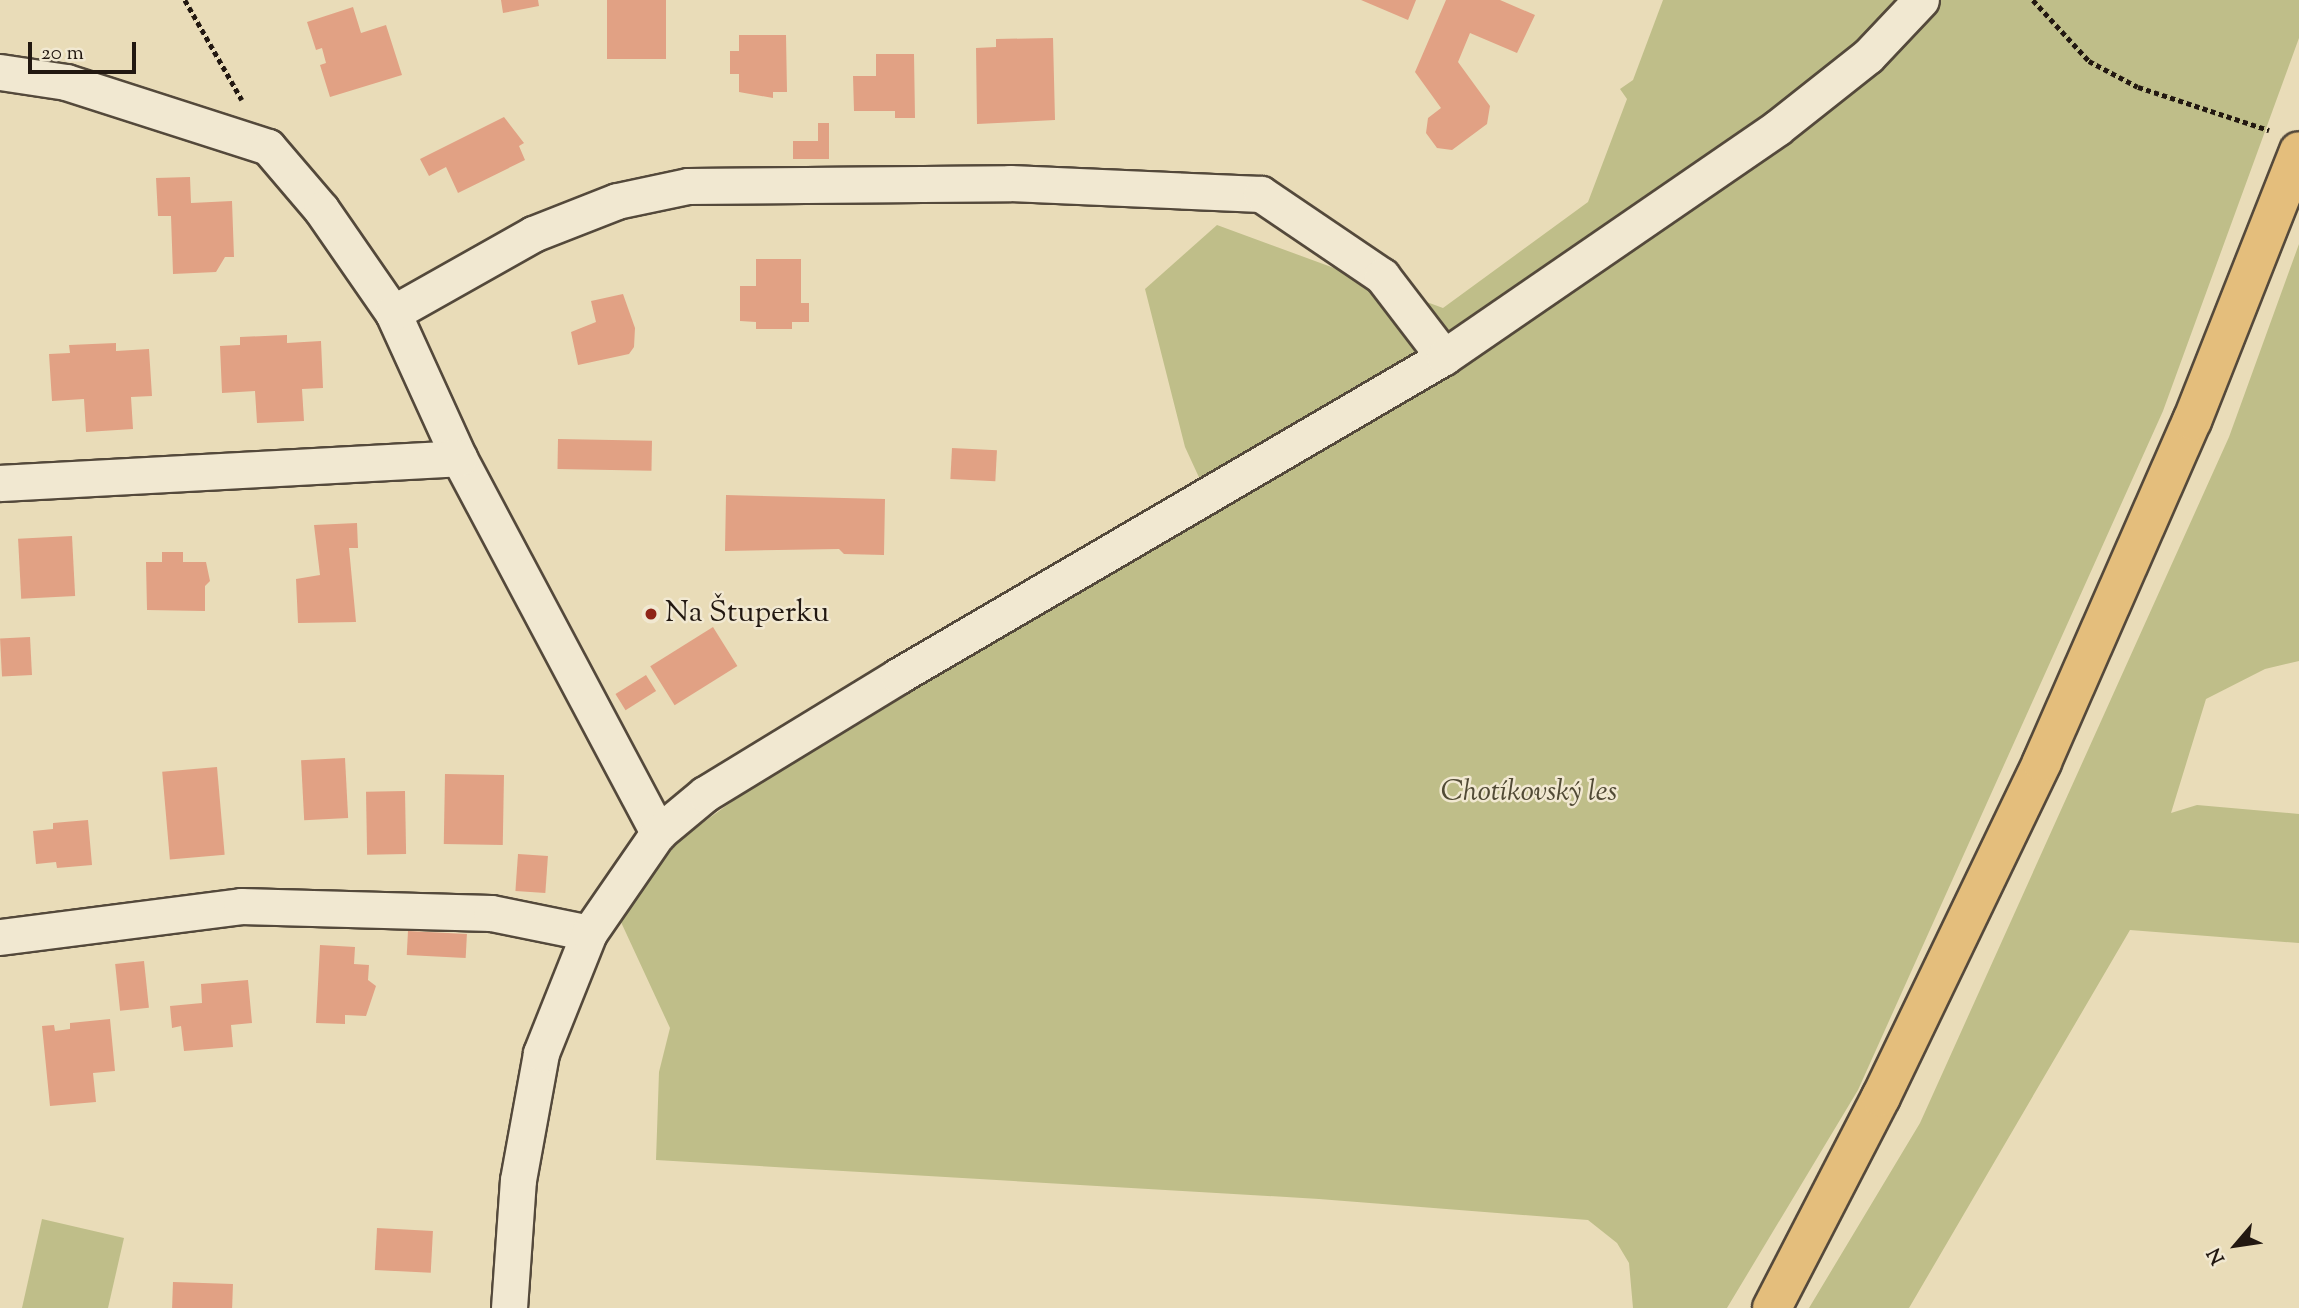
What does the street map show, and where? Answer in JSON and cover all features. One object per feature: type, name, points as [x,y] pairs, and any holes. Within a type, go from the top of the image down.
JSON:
[{"type":"main road","points":[[1772,1308],[1881,1097],[2042,762],[2192,421],[2287,141]]},
{"type":"street","points":[[509,1308],[518,1180],[541,1053],[589,933],[657,833],[705,794],[898,676],[1444,357],[1777,128],[1868,56],[1921,0]]},
{"type":"street","points":[[0,72],[65,82],[268,146],[321,209],[393,313],[458,458],[657,833]]},
{"type":"street","points":[[393,313],[533,234],[617,201],[688,186],[1024,184],[1261,194],[1382,276],[1444,357]]},
{"type":"street","points":[[0,482],[458,458]]},
{"type":"street","points":[[0,937],[241,906],[491,913],[589,933]]},
{"type":"path","points":[[185,0],[268,146]]},
{"type":"path","points":[[2033,0],[2089,61],[2138,87],[2287,141]]},
{"type":"green space","name":"Chotíkovský les","points":[[1663,0],[2299,0],[2299,38],[2163,411],[1858,1090],[1727,1308],[1633,1308],[1629,1263],[1617,1243],[1588,1220],[1319,1199],[656,1160],[659,1072],[670,1028],[620,920],[660,854],[811,744],[1215,512],[1185,447],[1145,289],[1217,225],[1443,308],[1588,202],[1627,99],[1620,89],[1633,80]]},
{"type":"green space","points":[[2299,244],[2299,661],[2265,669],[2206,699],[2171,813],[2197,805],[2299,814],[2299,943],[2130,930],[1909,1308],[1809,1308],[1920,1123],[2229,437]]},
{"type":"green space","points":[[42,1219],[124,1238],[108,1308],[22,1308]]},
{"type":"building","points":[[501,0],[538,0],[539,6],[503,13]]},
{"type":"building","points":[[607,0],[666,0],[666,59],[607,59]]},
{"type":"building","points":[[1361,0],[1416,0],[1408,20]]},
{"type":"building","points":[[1446,0],[1500,0],[1535,15],[1517,53],[1470,33],[1458,62],[1490,106],[1487,124],[1452,150],[1437,148],[1426,133],[1428,118],[1441,108],[1415,72]]},
{"type":"building","points":[[353,7],[361,33],[386,25],[402,75],[330,97],[320,65],[326,63],[322,48],[316,50],[307,22]]},
{"type":"building","points":[[739,35],[786,35],[787,92],[773,92],[773,98],[739,92],[739,74],[730,74],[730,51],[739,51]]},
{"type":"building","points":[[1053,38],[1055,120],[977,124],[976,48],[996,47],[996,39]]},
{"type":"building","points":[[876,54],[914,54],[915,118],[895,118],[895,111],[854,111],[853,76],[876,76]]},
{"type":"building","points":[[504,117],[524,143],[519,146],[525,160],[458,193],[446,167],[429,176],[420,159]]},
{"type":"building","points":[[818,123],[829,123],[829,159],[793,159],[793,141],[818,141]]},
{"type":"building","points":[[190,177],[191,203],[232,201],[234,257],[225,257],[216,272],[173,274],[171,216],[158,216],[156,178]]},
{"type":"building","points":[[756,259],[801,259],[801,303],[809,303],[809,322],[792,322],[792,329],[756,329],[756,322],[740,321],[740,286],[756,286]]},
{"type":"building","points":[[623,294],[635,328],[634,347],[629,354],[578,365],[571,332],[596,322],[591,301]]},
{"type":"building","points":[[287,335],[287,343],[321,341],[323,388],[302,389],[304,421],[257,423],[255,391],[222,393],[220,346],[240,345],[240,337]]},
{"type":"building","points":[[116,343],[116,351],[149,349],[152,396],[131,397],[133,429],[86,432],[84,399],[52,401],[49,354],[70,353],[69,345]]},
{"type":"building","points":[[558,439],[652,441],[651,471],[557,469]]},
{"type":"building","points":[[952,448],[997,450],[995,481],[950,479]]},
{"type":"building","points":[[726,495],[885,499],[884,555],[844,554],[839,549],[725,551]]},
{"type":"building","points":[[357,523],[358,548],[349,548],[356,622],[298,623],[296,579],[320,575],[314,525]]},
{"type":"building","points":[[72,536],[75,596],[21,599],[18,539]]},
{"type":"building","points":[[162,552],[183,552],[183,562],[206,562],[210,581],[205,586],[205,611],[147,610],[146,562],[162,562]]},
{"type":"building","points":[[713,627],[737,666],[675,705],[650,666]]},
{"type":"building","points":[[30,637],[32,675],[2,677],[0,639]]},
{"type":"building","points":[[646,675],[656,691],[626,710],[615,694]]},
{"type":"building","points":[[345,758],[348,818],[304,820],[301,760]]},
{"type":"building","points":[[217,767],[225,855],[170,859],[162,772]]},
{"type":"building","points":[[445,774],[504,775],[503,845],[444,844]]},
{"type":"building","points":[[405,791],[406,854],[367,855],[366,792]]},
{"type":"building","points":[[88,820],[92,865],[57,868],[56,862],[36,864],[33,831],[53,829],[53,823]]},
{"type":"building","points":[[518,854],[548,856],[545,893],[515,891]]},
{"type":"building","points":[[408,931],[467,934],[466,958],[407,955]]},
{"type":"building","points":[[320,945],[355,947],[354,964],[369,965],[368,980],[376,986],[366,1016],[345,1015],[345,1024],[316,1023]]},
{"type":"building","points":[[144,961],[149,1008],[120,1011],[115,964]]},
{"type":"building","points":[[248,980],[252,1023],[231,1025],[233,1047],[184,1051],[181,1026],[172,1028],[170,1006],[202,1003],[201,984]]},
{"type":"building","points":[[110,1019],[115,1071],[93,1073],[96,1102],[50,1106],[42,1026],[54,1025],[55,1031],[70,1029],[70,1023]]},
{"type":"building","points":[[377,1228],[433,1231],[431,1273],[375,1270]]},
{"type":"building","points":[[173,1282],[233,1284],[232,1308],[172,1308]]},
{"type":"place","name":"Na Štuperku","points":[[651,614]]}]
